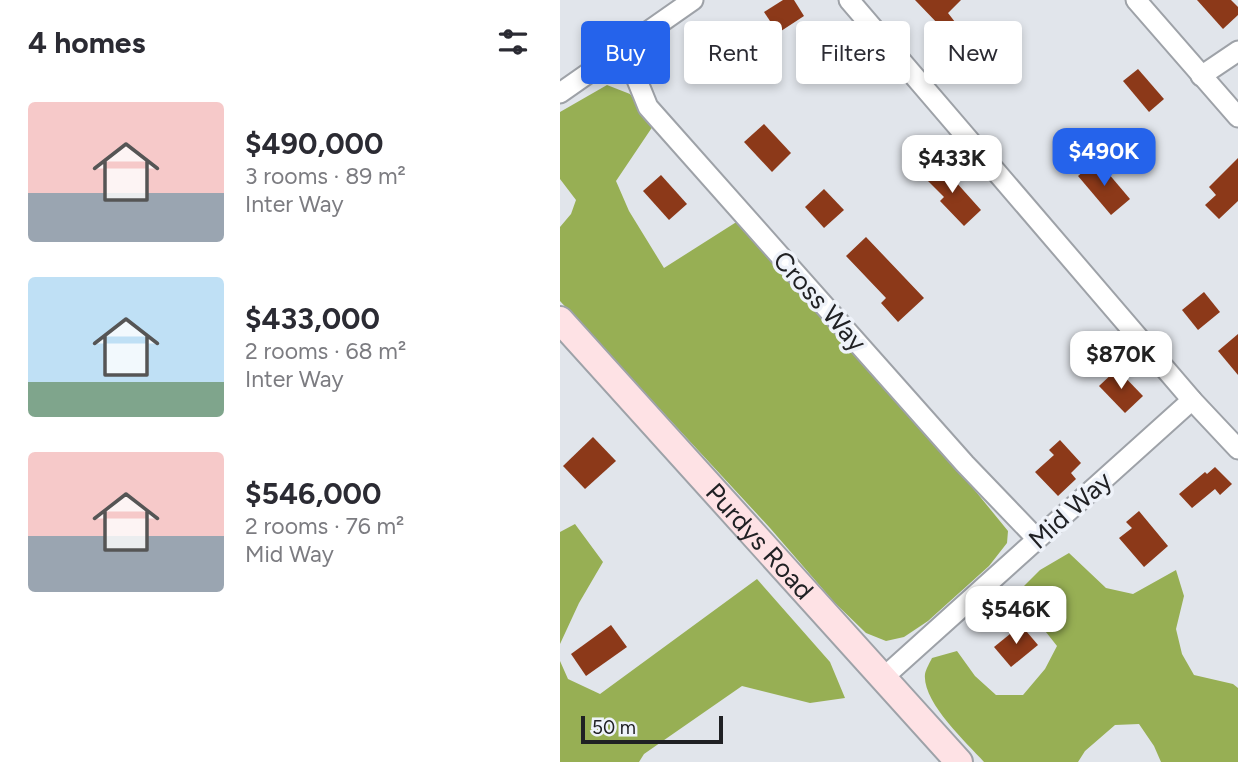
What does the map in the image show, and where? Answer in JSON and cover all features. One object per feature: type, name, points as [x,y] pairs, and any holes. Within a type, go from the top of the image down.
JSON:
[{"type":"main road","name":"Purdys Road","points":[[561,324],[959,762]]},
{"type":"street","points":[[663,21],[693,0]]},
{"type":"street","points":[[849,0],[1192,400],[1238,449]]},
{"type":"street","points":[[1136,0],[1238,117]]},
{"type":"street","points":[[1201,76],[1238,51]]},
{"type":"street","points":[[560,93],[581,78]]},
{"type":"street","name":"Cross Way","points":[[639,84],[648,107],[965,464],[1037,539]]},
{"type":"street","name":"Mid Way","points":[[884,677],[1192,400]]},
{"type":"green space","points":[[607,85],[630,94],[653,126],[616,181],[629,211],[664,268],[738,221],[964,477],[1008,531],[1007,543],[989,566],[928,621],[904,637],[886,641],[866,633],[834,602],[770,528],[560,301],[560,227],[571,214],[576,200],[560,179],[560,112]]},
{"type":"green space","points":[[575,524],[603,562],[579,603],[560,644],[560,532]]},
{"type":"green space","points":[[1069,553],[1106,588],[1133,594],[1176,570],[1184,596],[1176,629],[1182,654],[1194,675],[1233,684],[1238,688],[1238,762],[1161,762],[1139,724],[1115,725],[1085,751],[1078,762],[984,762],[947,721],[930,697],[926,685],[925,674],[932,658],[957,651],[975,676],[996,695],[1023,695],[1045,669],[1057,646],[1016,594],[1040,570]]},
{"type":"green space","points":[[757,579],[830,662],[845,698],[810,703],[742,686],[644,754],[639,762],[560,762],[560,661],[568,679],[600,694]]},
{"type":"building","points":[[783,0],[794,0],[804,16],[782,30],[782,21],[770,21],[764,12]]},
{"type":"building","points":[[915,0],[961,0],[948,13],[954,21],[935,21]]},
{"type":"building","points":[[1197,0],[1231,0],[1238,7],[1238,15],[1223,29]]},
{"type":"building","points":[[1138,69],[1164,99],[1149,112],[1123,81]]},
{"type":"building","points":[[764,124],[791,153],[772,172],[744,142]]},
{"type":"building","points":[[1238,158],[1238,201],[1219,219],[1205,205],[1216,195],[1209,187]]},
{"type":"building","points":[[1097,160],[1130,199],[1111,215],[1078,176]]},
{"type":"building","points":[[938,162],[981,210],[964,226],[940,201],[944,197],[923,176]]},
{"type":"building","points":[[661,175],[687,204],[669,220],[643,191]]},
{"type":"building","points":[[824,189],[844,210],[824,228],[805,207]]},
{"type":"building","points":[[866,237],[924,298],[898,322],[881,303],[886,298],[846,256]]},
{"type":"building","points":[[1204,292],[1220,312],[1198,330],[1182,310]]},
{"type":"building","points":[[1238,334],[1238,375],[1218,351]]},
{"type":"building","points":[[1117,369],[1143,396],[1125,413],[1099,386]]},
{"type":"building","points":[[593,437],[616,461],[585,489],[563,466]]},
{"type":"building","points":[[1060,440],[1081,463],[1071,473],[1076,479],[1058,496],[1035,472],[1054,455],[1049,450]]},
{"type":"building","points":[[1215,467],[1232,484],[1220,495],[1215,489],[1192,508],[1179,494]]},
{"type":"building","points":[[1139,511],[1168,546],[1144,567],[1119,538],[1132,528],[1126,522]]},
{"type":"building","points":[[611,625],[627,647],[586,676],[571,654]]},
{"type":"building","points":[[1021,625],[1038,645],[1011,667],[994,647]]}]
